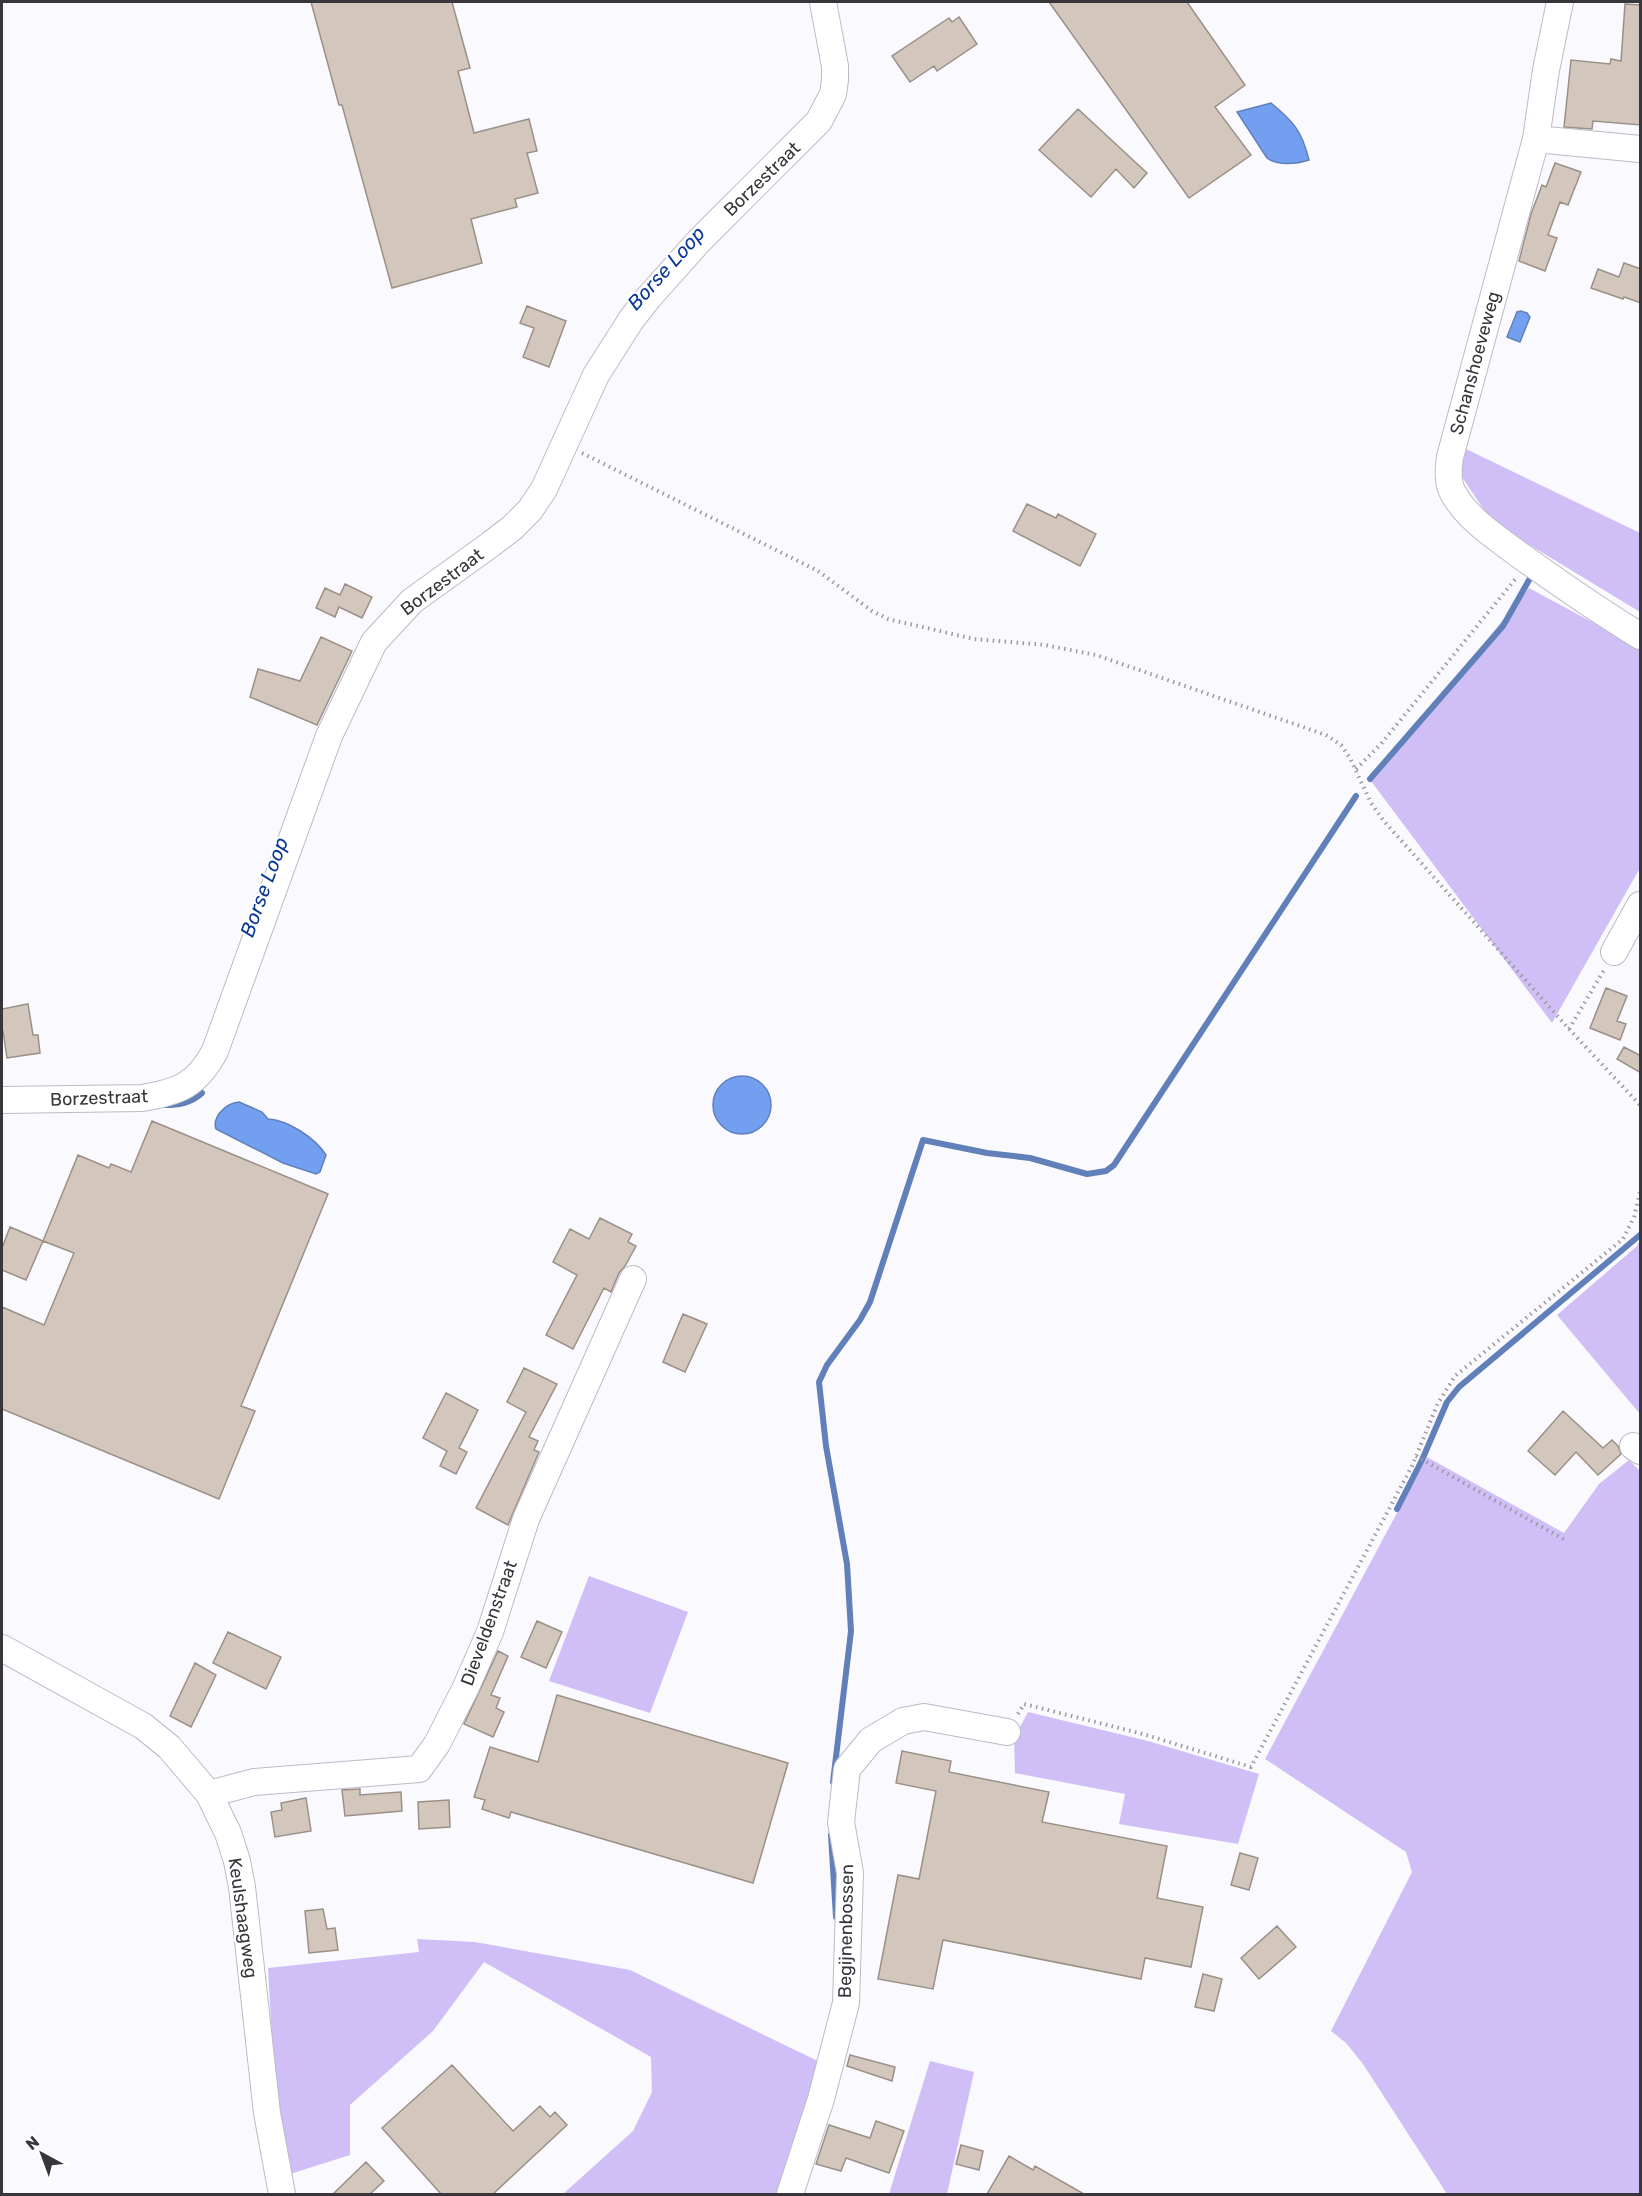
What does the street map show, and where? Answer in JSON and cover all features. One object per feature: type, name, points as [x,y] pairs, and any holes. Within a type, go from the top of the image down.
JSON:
[{"type":"street","name":"Borzestraat","points":[[2,1100],[142,1098],[162,1095],[180,1089],[195,1080],[207,1065],[215,1051],[329,736],[374,642],[412,601],[512,528],[530,510],[544,489],[604,360],[643,304],[699,241],[819,121],[832,94],[835,80],[835,66],[823,2]]},
{"type":"street","name":"Schanshoeveweg","points":[[1560,2],[1546,70],[1536,139],[1450,457],[1448,472],[1453,493],[1487,531],[1571,593],[1641,636]]},
{"type":"street","points":[[1536,139],[1641,149]]},
{"type":"street","points":[[1614,952],[1641,905]]},
{"type":"street","name":"Dieveldenstraat","points":[[209,1794],[254,1782],[419,1769],[437,1744],[466,1687],[490,1632],[526,1519],[633,1279]]},
{"type":"street","name":"Keulshaagweg","points":[[2,1648],[143,1726],[169,1747],[209,1794],[228,1833],[242,1887],[267,2113],[282,2194]]},
{"type":"street","name":"Begijnenbossen","points":[[790,2194],[821,2099],[846,2003],[850,1873],[841,1822],[847,1769],[871,1740],[903,1721],[924,1717],[1007,1732]]},
{"type":"path","points":[[564,445],[818,571],[872,611],[888,619],[996,642],[1045,645],[1096,655],[1326,735],[1341,745],[1383,820],[1569,1029],[1641,1105]]},
{"type":"path","points":[[1356,769],[1382,744],[1518,576],[1534,566]]},
{"type":"path","points":[[1569,1029],[1614,952]]},
{"type":"path","points":[[1007,1732],[1024,1704],[1143,1734],[1251,1767],[1416,1456],[1438,1403],[1455,1376],[1623,1239],[1634,1217],[1641,1192]]},
{"type":"path","points":[[1416,1456],[1565,1539]]},
{"type":"shaded area","points":[[1466,449],[1640,533],[1640,612],[1492,522],[1460,474]]},
{"type":"shaded area","points":[[1529,588],[1640,648],[1640,868],[1552,1023],[1371,781]]},
{"type":"shaded area","points":[[1640,1240],[1640,1414],[1557,1315],[1637,1246]]},
{"type":"shaded area","points":[[1427,1457],[1564,1533],[1599,1484],[1629,1460],[1640,1471],[1640,2194],[1447,2194],[1363,2064],[1346,2043],[1331,2031],[1412,1872],[1406,1852],[1265,1759]]},
{"type":"shaded area","points":[[589,1576],[688,1612],[650,1713],[549,1681]]},
{"type":"shaded area","points":[[1028,1712],[1148,1741],[1259,1774],[1238,1844],[1119,1824],[1125,1794],[1015,1773],[1014,1738]]},
{"type":"shaded area","points":[[417,1939],[475,1942],[630,1970],[824,2064],[778,2194],[563,2194],[633,2131],[652,2092],[651,2057],[484,1962],[433,2031],[350,2105],[350,2155],[290,2174],[275,2098],[268,1968],[419,1952]]},
{"type":"shaded area","points":[[930,2061],[974,2072],[947,2194],[889,2194]]},
{"type":"water","points":[[1271,103],[1296,127],[1309,160],[1287,164],[1271,161],[1237,112]]},
{"type":"water","points":[[1521,311],[1530,317],[1520,342],[1507,337],[1517,312]]},
{"type":"water","points":[[742,1076],[758,1081],[766,1089],[771,1105],[766,1121],[758,1129],[742,1134],[726,1129],[718,1121],[713,1105],[718,1089],[726,1081]]},
{"type":"water","points":[[239,1102],[262,1112],[268,1119],[292,1126],[315,1142],[326,1155],[320,1172],[316,1174],[283,1163],[216,1129],[216,1120],[221,1111]]},
{"type":"building","points":[[311,2],[452,2],[470,68],[458,71],[474,133],[529,119],[537,151],[527,153],[538,193],[515,199],[517,207],[471,219],[482,263],[392,288]]},
{"type":"building","points":[[1049,2],[1187,2],[1245,85],[1215,107],[1251,155],[1189,198]]},
{"type":"building","points":[[1625,4],[1641,5],[1641,125],[1593,121],[1592,129],[1564,127],[1571,60],[1610,64],[1611,59],[1621,61]]},
{"type":"building","points":[[959,17],[977,44],[937,71],[934,66],[910,82],[892,56],[949,18],[952,22]]},
{"type":"building","points":[[1078,109],[1147,173],[1134,188],[1116,169],[1091,197],[1039,150]]},
{"type":"building","points":[[1555,163],[1581,172],[1568,205],[1560,202],[1548,235],[1557,238],[1545,271],[1519,261],[1531,214],[1542,185],[1546,187]]},
{"type":"building","points":[[1624,263],[1641,269],[1641,303],[1591,288],[1598,269],[1619,277]]},
{"type":"building","points":[[527,306],[566,321],[549,367],[523,357],[534,328],[520,323]]},
{"type":"building","points":[[1027,504],[1056,518],[1058,514],[1096,534],[1080,566],[1013,531]]},
{"type":"building","points":[[345,584],[372,597],[362,618],[339,607],[335,617],[316,608],[325,588],[340,595]]},
{"type":"building","points":[[321,637],[352,651],[317,725],[250,697],[258,669],[300,681]]},
{"type":"building","points":[[1606,988],[1627,996],[1617,1021],[1626,1024],[1620,1040],[1590,1028]]},
{"type":"building","points":[[28,1004],[33,1035],[38,1035],[40,1053],[7,1058],[2,1031],[2,1009]]},
{"type":"building","points":[[1624,1047],[1641,1056],[1641,1073],[1617,1059]]},
{"type":"building","points":[[152,1121],[328,1194],[241,1406],[255,1411],[219,1499],[2,1409],[2,1307],[44,1325],[74,1253],[43,1241],[78,1155],[109,1168],[111,1164],[131,1172]]},
{"type":"building","points":[[600,1218],[632,1234],[628,1242],[636,1246],[619,1273],[611,1292],[604,1288],[573,1349],[546,1335],[577,1275],[553,1262],[570,1229],[589,1239]]},
{"type":"building","points":[[10,1227],[43,1241],[26,1280],[2,1270],[2,1248]]},
{"type":"building","points":[[683,1314],[707,1324],[685,1372],[663,1362]]},
{"type":"building","points":[[524,1368],[557,1384],[529,1437],[538,1441],[534,1450],[539,1452],[508,1525],[476,1508],[526,1412],[507,1402]]},
{"type":"building","points":[[446,1393],[478,1410],[459,1448],[467,1452],[456,1474],[440,1466],[447,1451],[423,1438]]},
{"type":"building","points":[[1563,1411],[1603,1448],[1612,1440],[1618,1446],[1621,1454],[1598,1475],[1576,1452],[1555,1475],[1528,1451]]},
{"type":"building","points":[[537,1621],[562,1632],[546,1668],[521,1657]]},
{"type":"building","points":[[228,1632],[281,1657],[266,1689],[213,1663]]},
{"type":"building","points":[[498,1651],[508,1656],[491,1695],[500,1698],[496,1708],[504,1712],[493,1737],[464,1724]]},
{"type":"building","points":[[195,1663],[216,1675],[191,1727],[170,1716]]},
{"type":"building","points":[[557,1695],[788,1763],[753,1883],[511,1812],[509,1818],[482,1809],[485,1800],[474,1797],[490,1747],[538,1762]]},
{"type":"building","points":[[902,1751],[951,1761],[949,1772],[1049,1792],[1042,1822],[1167,1846],[1157,1898],[1203,1907],[1191,1967],[1145,1958],[1141,1979],[943,1940],[933,1989],[878,1979],[898,1875],[919,1879],[936,1791],[896,1783]]},
{"type":"building","points":[[360,1789],[360,1795],[401,1792],[402,1811],[345,1816],[342,1790]]},
{"type":"building","points":[[306,1798],[311,1831],[275,1837],[271,1812],[282,1810],[281,1803]]},
{"type":"building","points":[[449,1800],[450,1827],[419,1829],[418,1802]]},
{"type":"building","points":[[1240,1853],[1258,1858],[1249,1890],[1231,1885]]},
{"type":"building","points":[[323,1909],[327,1929],[335,1928],[338,1950],[309,1953],[305,1911]]},
{"type":"building","points":[[1277,1926],[1296,1947],[1259,1979],[1241,1958]]},
{"type":"building","points":[[1203,1974],[1222,1979],[1214,2011],[1195,2007]]},
{"type":"building","points":[[850,2055],[895,2067],[892,2081],[847,2066]]},
{"type":"building","points":[[452,2065],[513,2131],[540,2106],[550,2117],[555,2112],[567,2125],[493,2194],[441,2194],[382,2128]]},
{"type":"building","points":[[876,2121],[904,2131],[889,2173],[846,2158],[841,2171],[816,2164],[829,2125],[870,2138]]},
{"type":"building","points":[[961,2145],[983,2151],[979,2170],[956,2164]]},
{"type":"building","points":[[1009,2156],[1033,2170],[1035,2166],[1084,2194],[987,2194]]},
{"type":"building","points":[[366,2162],[384,2181],[370,2194],[333,2194]]},
{"type":"waterway","points":[[1370,779],[1503,626],[1533,573]]},
{"type":"waterway","points":[[833,1782],[851,1631],[847,1564],[826,1446],[819,1382],[827,1365],[860,1320],[870,1302],[923,1140],[987,1153],[1030,1158],[1087,1174],[1106,1171],[1114,1165],[1356,796]]},
{"type":"waterway","name":"Borse Loop","points":[[165,1105],[185,1103],[202,1093]]},
{"type":"waterway","points":[[1397,1509],[1422,1460],[1447,1402],[1459,1387],[1640,1235]]},
{"type":"waterway","points":[[831,1835],[836,1917]]}]
